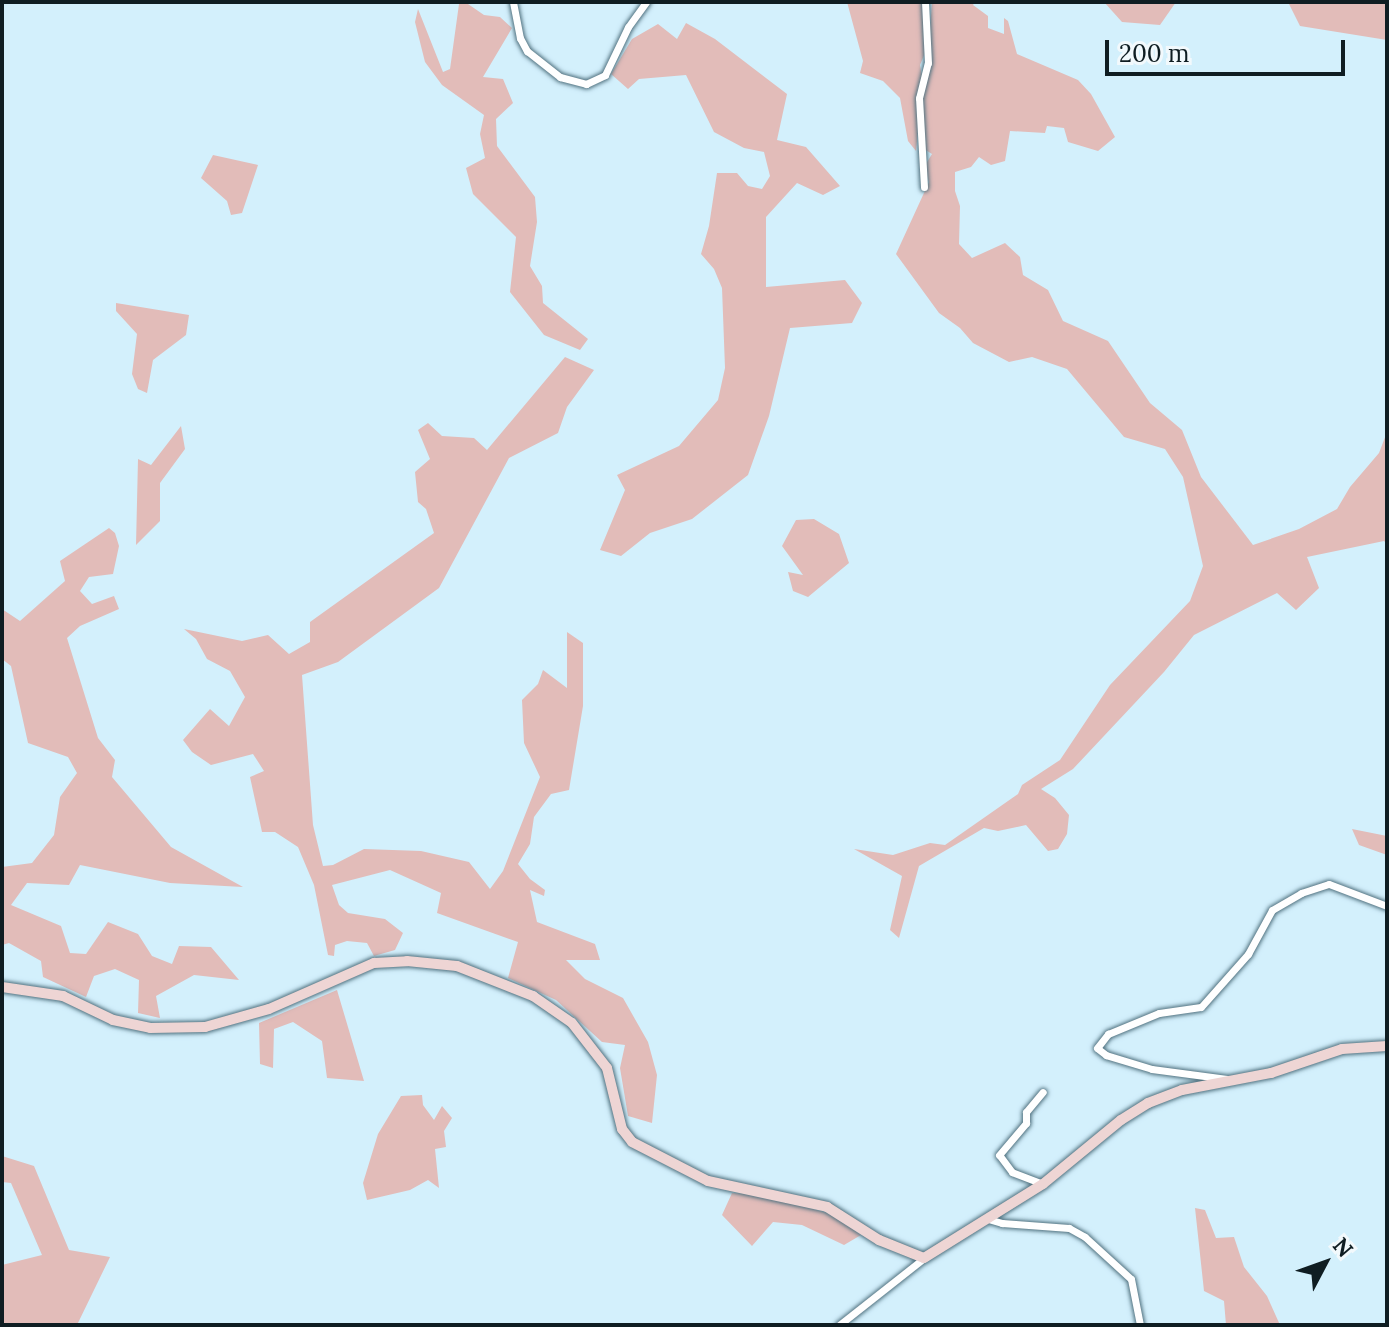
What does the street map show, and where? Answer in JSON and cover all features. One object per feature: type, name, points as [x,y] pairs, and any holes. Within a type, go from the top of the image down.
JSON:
[{"type":"street","points":[[513,2],[516,25],[527,51],[560,77],[586,84],[605,75],[628,27],[646,2]]},
{"type":"street","points":[[924,187],[919,98],[928,63],[925,2]]},
{"type":"street","points":[[1232,1080],[1152,1069],[1106,1055],[1097,1048],[1108,1034],[1159,1013],[1201,1007],[1248,954],[1272,910],[1301,893],[1329,884],[1387,906]]},
{"type":"street","points":[[2,987],[63,996],[113,1020],[150,1028],[205,1027],[269,1009],[374,963],[407,961],[457,966],[533,996],[572,1023],[607,1068],[622,1129],[632,1142],[708,1181],[827,1207],[879,1240],[924,1258]]},
{"type":"street","points":[[839,1325],[924,1258],[1043,1184],[1121,1120],[1148,1103],[1182,1090],[1271,1073],[1342,1049],[1387,1046]]},
{"type":"street","points":[[1043,1092],[1026,1112],[1026,1123],[999,1155],[1012,1172],[1043,1184]]},
{"type":"street","points":[[988,1219],[1069,1228],[1085,1237],[1131,1279],[1140,1325]]},
{"type":"shaded area","points":[[847,2],[923,2],[925,53],[920,65],[923,82],[916,151],[908,141],[900,98],[883,81],[860,73],[863,61]]},
{"type":"shaded area","points":[[932,2],[975,2],[973,5],[988,16],[988,28],[1004,34],[1004,18],[1008,21],[1017,54],[1078,80],[1091,94],[1115,137],[1098,151],[1068,142],[1064,128],[1047,126],[1045,133],[1010,131],[1005,161],[991,165],[979,157],[971,167],[955,172],[955,191],[960,206],[959,244],[972,258],[1005,243],[1020,257],[1023,275],[1048,290],[1063,321],[1108,341],[1150,403],[1182,430],[1201,477],[1253,545],[1299,529],[1337,509],[1350,487],[1379,453],[1387,432],[1387,544],[1384,541],[1307,557],[1319,588],[1296,610],[1277,593],[1194,635],[1164,672],[1073,769],[1041,789],[1055,798],[1069,815],[1067,834],[1058,849],[1048,851],[1026,825],[998,831],[984,828],[919,866],[899,938],[890,930],[902,876],[854,849],[893,855],[930,843],[945,845],[1018,794],[1022,785],[1060,760],[1110,685],[1190,601],[1203,566],[1183,477],[1165,449],[1124,437],[1067,369],[1032,357],[1009,362],[973,343],[960,328],[939,313],[896,254],[929,182],[924,167],[932,154],[924,149],[920,98],[926,84]]},
{"type":"shaded area","points":[[1104,2],[1176,2],[1160,25],[1122,22]]},
{"type":"shaded area","points":[[1288,2],[1387,2],[1387,40],[1300,26]]},
{"type":"shaded area","points":[[459,4],[468,4],[484,15],[500,17],[512,28],[483,77],[503,79],[513,103],[496,119],[497,146],[535,197],[537,222],[530,266],[542,286],[543,303],[588,339],[580,350],[544,335],[510,292],[516,237],[473,194],[466,168],[485,158],[480,134],[484,115],[442,85],[425,62],[415,22],[418,9],[443,72],[450,69]]},
{"type":"shaded area","points":[[686,23],[715,39],[787,94],[777,140],[806,147],[840,186],[823,195],[797,183],[766,217],[766,287],[845,280],[862,303],[852,323],[790,328],[769,416],[748,475],[692,519],[650,533],[621,556],[600,550],[625,490],[617,475],[679,446],[718,400],[725,368],[722,288],[714,269],[701,254],[709,226],[717,173],[737,173],[748,186],[762,189],[770,176],[764,152],[744,148],[714,132],[686,75],[639,79],[628,89],[611,74],[632,39],[658,24],[677,39]]},
{"type":"shaded area","points":[[213,155],[258,165],[242,213],[231,215],[227,201],[201,178]]},
{"type":"shaded area","points":[[116,303],[189,315],[186,335],[153,360],[147,393],[138,389],[132,374],[137,334],[116,311]]},
{"type":"shaded area","points":[[565,357],[594,370],[567,407],[558,433],[509,458],[439,588],[338,662],[302,675],[313,825],[323,866],[333,865],[364,849],[421,851],[469,862],[490,889],[503,871],[540,777],[524,743],[522,700],[538,684],[543,670],[567,688],[567,632],[583,643],[583,706],[569,790],[551,794],[534,817],[530,844],[518,864],[530,879],[545,890],[544,896],[530,890],[537,922],[595,944],[600,960],[566,960],[585,979],[623,998],[648,1042],[657,1075],[652,1123],[628,1116],[620,1068],[625,1045],[602,1042],[556,1000],[508,978],[518,942],[437,913],[441,893],[390,870],[332,885],[339,905],[348,913],[385,919],[403,933],[395,950],[374,956],[367,943],[347,941],[335,945],[334,956],[328,955],[314,885],[298,847],[275,832],[262,832],[250,777],[264,771],[253,754],[211,765],[192,752],[183,740],[210,709],[229,726],[245,697],[230,671],[207,659],[196,639],[184,629],[242,641],[268,635],[289,654],[310,642],[310,622],[434,533],[426,509],[418,502],[415,472],[430,459],[418,430],[428,423],[442,436],[474,438],[487,450]]},
{"type":"shaded area","points":[[181,426],[185,449],[160,483],[160,521],[136,545],[138,459],[151,465]]},
{"type":"shaded area","points":[[814,519],[839,534],[849,563],[808,597],[793,591],[788,572],[803,575],[782,546],[796,520]]},
{"type":"shaded area","points":[[109,528],[115,533],[119,546],[113,574],[89,577],[80,591],[92,604],[114,596],[119,609],[80,626],[67,638],[98,738],[115,760],[112,777],[171,847],[243,887],[170,883],[80,865],[69,885],[27,883],[11,905],[61,926],[70,953],[86,954],[108,922],[138,934],[152,956],[172,964],[179,946],[211,947],[239,980],[194,975],[156,996],[160,1018],[138,1013],[139,980],[115,969],[94,976],[86,997],[43,977],[41,961],[9,943],[2,945],[2,867],[32,863],[54,835],[60,797],[77,773],[68,757],[28,743],[11,666],[2,659],[2,609],[20,621],[65,581],[60,561]]},
{"type":"shaded area","points":[[1352,829],[1387,836],[1387,855],[1359,845]]},
{"type":"shaded area","points":[[337,990],[364,1081],[327,1078],[322,1041],[293,1022],[274,1029],[273,1068],[260,1064],[259,1023]]},
{"type":"shaded area","points":[[422,1095],[423,1105],[434,1120],[442,1106],[452,1118],[444,1131],[446,1147],[435,1149],[439,1188],[428,1180],[410,1190],[367,1200],[363,1183],[378,1134],[401,1096]]},
{"type":"shaded area","points":[[2,1156],[34,1166],[69,1250],[110,1257],[77,1325],[2,1325],[2,1265],[42,1255],[11,1183],[2,1182]]},
{"type":"shaded area","points":[[732,1193],[759,1194],[831,1214],[861,1235],[844,1245],[802,1225],[773,1222],[752,1246],[722,1215]]},
{"type":"shaded area","points":[[1195,1208],[1205,1210],[1216,1238],[1234,1237],[1244,1267],[1267,1296],[1280,1325],[1226,1325],[1224,1301],[1204,1291]]}]
